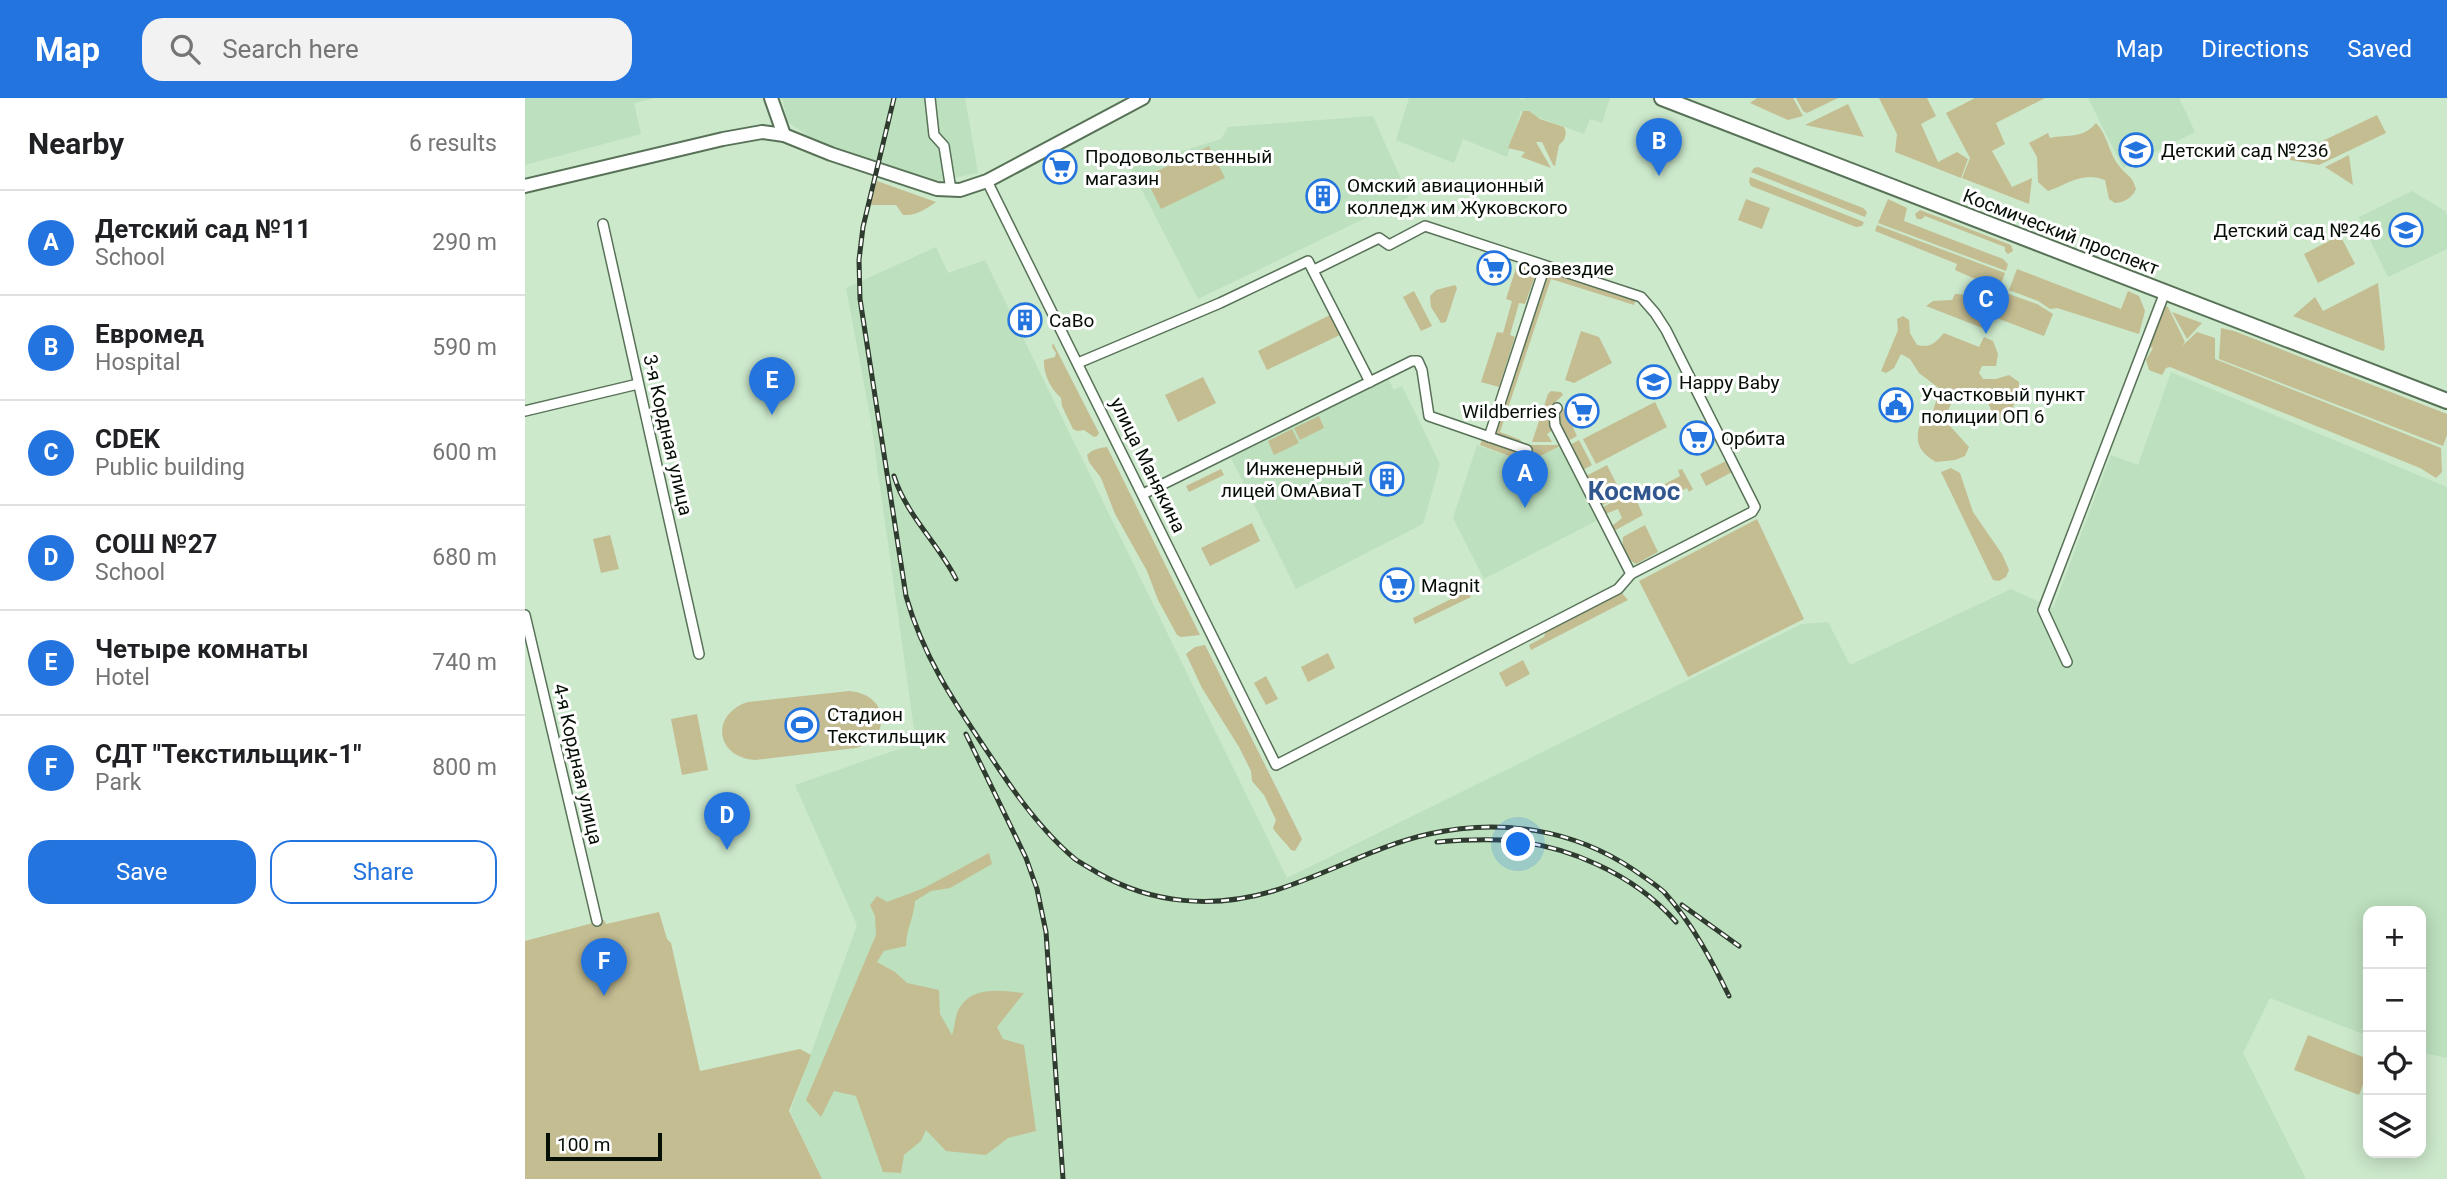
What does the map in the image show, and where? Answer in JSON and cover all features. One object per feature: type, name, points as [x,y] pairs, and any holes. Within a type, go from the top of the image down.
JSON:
[{"type":"main road","points":[[771,98],[784,135]]},
{"type":"main road","points":[[525,186],[750,133],[773,132],[878,171],[937,189],[951,190],[987,181],[1143,98]]},
{"type":"main road","name":"Космический проспект","points":[[1661,98],[2447,401]]},
{"type":"street","points":[[930,98],[934,135],[944,146],[951,190]]},
{"type":"street","name":"улица Манякина","points":[[987,181],[1276,765],[1618,589],[1631,574]]},
{"type":"street","name":"3-я Кордная улица","points":[[603,225],[699,654]]},
{"type":"street","points":[[1314,270],[1379,238],[1389,245],[1425,226],[1641,297],[1655,313],[1755,507],[1752,512],[1631,574],[1555,425],[1557,408]]},
{"type":"street","points":[[1078,363],[1220,303],[1308,261],[1370,382]]},
{"type":"street","points":[[1489,437],[1545,266]]},
{"type":"street","points":[[2067,662],[2043,610],[2165,292]]},
{"type":"street","points":[[1143,494],[1412,361],[1418,361],[1422,370],[1429,416],[1527,450]]},
{"type":"street","points":[[525,411],[638,384]]},
{"type":"street","name":"4-я Кордная улица","points":[[525,615],[597,921]]},
{"type":"shaded area","points":[[525,98],[655,98],[634,103],[641,134],[525,165]]},
{"type":"shaded area","points":[[782,98],[965,98],[978,173],[933,182],[820,144],[788,122]]},
{"type":"shaded area","points":[[1409,98],[1610,98],[1602,123],[1590,119],[1584,134],[1521,111],[1507,157],[1463,139],[1454,163],[1396,140]]},
{"type":"shaded area","points":[[1757,98],[1793,98],[1803,116],[1788,120],[1750,103]]},
{"type":"shaded area","points":[[1796,98],[1838,98],[1807,113]]},
{"type":"shaded area","points":[[1879,98],[1927,98],[1936,116],[1921,124],[1938,162],[1957,152],[1968,159],[1961,178],[1895,152],[1897,134]]},
{"type":"shaded area","points":[[1975,98],[2045,98],[1996,123],[2005,144],[1992,151],[2012,187],[2032,178],[2029,204],[1962,178],[1970,158],[1946,113]]},
{"type":"shaded area","name":"Детский сад №236","points":[[2088,98],[2179,98],[2195,132],[2123,168]]},
{"type":"shaded area","points":[[1848,104],[1864,137],[1805,125]]},
{"type":"shaded area","points":[[1523,111],[1529,111],[1540,119],[1564,127],[1566,133],[1559,145],[1555,166],[1542,142],[1536,142],[1551,168],[1521,157],[1525,152],[1508,148]]},
{"type":"shaded area","points":[[2377,115],[2386,133],[2319,165],[2285,159]]},
{"type":"shaded area","points":[[1373,116],[1409,197],[1198,299],[1130,167],[1221,139],[1228,127]]},
{"type":"shaded area","points":[[2096,123],[2116,162],[2133,181],[2136,189],[2134,192],[2128,199],[2115,203],[2109,199],[2105,180],[2090,177],[2048,191],[2038,182],[2037,157],[2029,143],[2048,133],[2050,138],[2081,134]]},
{"type":"shaded area","points":[[1209,146],[1225,178],[1161,209],[1145,177]]},
{"type":"shaded area","points":[[2349,155],[2353,185],[2325,167]]},
{"type":"shaded area","points":[[1758,167],[1863,208],[1867,212],[1865,217],[1751,172]]},
{"type":"shaded area","points":[[1750,177],[1864,222],[1862,226],[1856,227],[1751,186]]},
{"type":"shaded area","points":[[877,181],[936,202],[921,212],[908,215],[903,215],[896,205],[870,205]]},
{"type":"shaded area","name":"Детский сад №246","points":[[2412,191],[2445,211],[2447,249],[2388,277],[2359,217]]},
{"type":"shaded area","points":[[1746,199],[1770,208],[1762,229],[1738,220]]},
{"type":"shaded area","points":[[1888,199],[1907,208],[1904,221],[2003,259],[2008,264],[2006,271],[1878,223]]},
{"type":"shaded area","points":[[1920,210],[2011,245],[2013,251],[2008,254],[2005,247],[1925,216],[1917,219],[1915,214]]},
{"type":"shaded area","points":[[1877,225],[2005,273],[2000,287],[1955,270],[1957,264],[1875,231]]},
{"type":"shaded area","points":[[2340,235],[2355,264],[2318,283],[2304,254]]},
{"type":"shaded area","points":[[936,247],[948,273],[985,260],[1287,878],[1802,624],[1828,622],[1850,665],[2011,589],[2053,608],[2111,455],[2138,465],[2171,372],[2447,487],[2447,1058],[2426,1053],[2426,906],[2363,906],[2363,1034],[2270,998],[2243,1053],[2306,1179],[822,1179],[790,1112],[857,925],[795,785],[916,743],[870,415],[846,288]]},
{"type":"shaded area","points":[[1518,262],[1538,268],[1525,304],[1519,303],[1510,335],[1515,337],[1499,387],[1481,382],[1497,332],[1503,333],[1512,301],[1506,299]]},
{"type":"shaded area","points":[[1546,267],[1636,297],[1634,305],[1551,279],[1500,432],[1521,440],[1520,443],[1492,434]]},
{"type":"shaded area","points":[[2017,269],[2121,309],[2128,291],[2139,296],[2145,311],[2139,334],[2057,308],[2050,309],[2038,301],[2009,290]]},
{"type":"shaded area","points":[[2378,283],[2385,348],[2383,351],[2293,316],[2315,297],[2323,311]]},
{"type":"shaded area","points":[[1455,285],[1457,288],[1446,322],[1441,323],[1431,307],[1430,296],[1436,290]]},
{"type":"shaded area","points":[[1985,287],[1998,290],[1993,304],[1986,311],[1976,308]]},
{"type":"shaded area","points":[[1414,291],[1432,326],[1421,331],[1403,297]]},
{"type":"shaded area","points":[[2006,293],[2037,304],[2053,314],[2044,336],[1997,318]]},
{"type":"shaded area","points":[[1955,294],[1963,295],[1968,297],[1979,313],[1989,317],[1985,329],[1926,306],[1933,301],[1952,300]]},
{"type":"shaded area","points":[[2162,305],[2168,307],[2185,342],[2182,346],[2197,332],[2215,338],[2215,359],[2441,448],[2442,472],[2436,478],[2420,468],[2170,367],[2166,368],[2162,375],[2149,370],[2146,360],[2153,348],[2146,346]]},
{"type":"shaded area","points":[[2172,312],[2202,323],[2187,339]]},
{"type":"shaded area","points":[[1330,315],[1340,335],[1267,370],[1258,351]]},
{"type":"shaded area","points":[[1903,316],[1909,320],[1910,333],[1917,345],[1932,344],[1944,333],[1979,347],[1984,337],[1993,341],[1998,354],[1996,366],[1982,366],[1979,373],[1983,379],[2009,375],[2019,382],[2015,403],[2002,421],[1995,419],[1987,401],[1977,401],[1964,388],[1957,391],[1946,415],[1950,426],[1969,447],[1965,456],[1936,462],[1923,452],[1919,444],[1919,427],[1930,420],[1940,389],[1919,373],[1910,359],[1901,354],[1894,368],[1886,373],[1881,371],[1898,330],[1897,319]]},
{"type":"shaded area","points":[[2221,328],[2447,414],[2447,435],[2443,446],[2219,359]]},
{"type":"shaded area","points":[[1581,331],[1599,337],[1612,363],[1574,383],[1565,380]]},
{"type":"shaded area","points":[[1053,343],[1099,433],[1097,436],[1094,437],[1084,430],[1073,429],[1061,398],[1048,381],[1044,360],[1055,357]]},
{"type":"shaded area","points":[[1203,377],[1216,403],[1178,422],[1165,395]]},
{"type":"shaded area","points":[[1388,379],[1394,390],[1402,386],[1440,464],[1423,524],[1296,589],[1230,456]]},
{"type":"shaded area","points":[[1551,391],[1561,392],[1563,395],[1552,406],[1549,414],[1553,430],[1547,434],[1552,442],[1532,442],[1548,394]]},
{"type":"shaded area","points":[[1655,402],[1667,427],[1596,464],[1583,439]]},
{"type":"shaded area","points":[[1564,408],[1577,436],[1568,441],[1557,415]]},
{"type":"shaded area","points":[[1319,416],[1324,428],[1300,440],[1294,428]]},
{"type":"shaded area","points":[[1292,429],[1299,443],[1274,455],[1268,441]]},
{"type":"shaded area","points":[[1482,440],[1527,455],[1531,445],[1562,445],[1527,463],[1480,445]]},
{"type":"shaded area","points":[[1579,440],[1592,465],[1583,470],[1570,445]]},
{"type":"shaded area","points":[[1477,445],[1527,463],[1563,445],[1600,519],[1484,579],[1453,518]]},
{"type":"shaded area","points":[[1107,447],[1200,635],[1177,635],[1158,600],[1147,571],[1115,514],[1101,478],[1089,462],[1089,453]]},
{"type":"shaded area","points":[[1728,460],[1734,471],[1706,486],[1700,474]]},
{"type":"shaded area","points":[[1607,465],[1622,495],[1601,506],[1597,498],[1600,496],[1586,476]]},
{"type":"shaded area","points":[[1951,468],[1960,473],[1973,512],[2002,554],[2009,570],[2006,577],[1999,581],[1993,580],[1941,472]]},
{"type":"shaded area","points":[[1221,469],[1224,475],[1189,492],[1186,486]]},
{"type":"shaded area","points":[[1682,469],[1693,489],[1689,492],[1687,488],[1667,498],[1661,486],[1680,476],[1678,470]]},
{"type":"shaded area","points":[[1629,494],[1636,499],[1643,515],[1614,531],[1612,526],[1622,518],[1618,509],[1603,515],[1601,508]]},
{"type":"shaded area","points":[[1757,519],[1804,619],[1688,677],[1639,581]]},
{"type":"shaded area","points":[[1252,523],[1260,541],[1210,566],[1201,548]]},
{"type":"shaded area","points":[[1645,525],[1658,552],[1636,564],[1625,553],[1623,537]]},
{"type":"shaded area","points":[[610,535],[619,569],[601,573],[593,539]]},
{"type":"shaded area","points":[[1467,591],[1471,597],[1415,624],[1413,618]]},
{"type":"shaded area","points":[[1621,592],[1628,600],[1531,650],[1529,645],[1544,637],[1547,628]]},
{"type":"shaded area","points":[[1205,645],[1302,839],[1295,851],[1291,850],[1273,828],[1276,820],[1264,795],[1252,781],[1251,771],[1239,747],[1202,688],[1186,654],[1195,647]]},
{"type":"shaded area","points":[[1328,653],[1335,668],[1308,682],[1301,667]]},
{"type":"shaded area","points":[[1523,660],[1530,674],[1506,687],[1499,673]]},
{"type":"shaded area","points":[[1266,676],[1278,699],[1266,705],[1254,683]]},
{"type":"shaded area","name":"Стадион Текстильщик","points":[[849,691],[872,699],[881,716],[881,725],[876,734],[856,748],[755,760],[742,757],[725,743],[722,734],[727,716],[748,702]]},
{"type":"shaded area","points":[[697,714],[708,770],[682,775],[671,719]]},
{"type":"shaded area","points":[[989,853],[992,864],[950,888],[931,891],[915,901],[906,946],[884,951],[877,962],[895,972],[907,983],[939,990],[940,1014],[952,1035],[958,1010],[973,995],[989,991],[1024,993],[997,1027],[1003,1039],[1024,1045],[1036,1131],[1008,1138],[986,1155],[946,1151],[926,1130],[921,1141],[904,1155],[901,1173],[883,1172],[856,1096],[834,1091],[821,1117],[806,1100],[876,935],[875,916],[870,905],[877,896],[887,902],[924,888]]},
{"type":"shaded area","points":[[659,912],[667,939],[671,943],[700,1071],[800,1049],[811,1055],[789,1111],[822,1179],[525,1179],[525,941],[604,920],[606,924]]},
{"type":"shaded area","points":[[2308,1035],[2363,1057],[2363,1084],[2359,1095],[2294,1070]]},
{"type":"railway","points":[[894,98],[863,227],[859,260],[860,299],[906,596],[923,643],[958,707],[1016,793],[1054,839],[1078,861],[1119,883],[1161,897],[1205,901],[1250,897],[1273,891],[1409,839],[1456,829],[1509,828],[1561,836],[1611,856],[1664,892],[1700,942],[1729,996]]},
{"type":"railway","points":[[894,476],[906,503],[956,579]]},
{"type":"railway","points":[[966,734],[1026,858],[1037,889],[1046,932],[1063,1179]]},
{"type":"railway","points":[[1437,842],[1502,840],[1574,855],[1619,876],[1659,905],[1676,922]]},
{"type":"railway","points":[[1682,905],[1739,946]]},
{"type":"place","name":"Детский сад №236","points":[[2136,150]]},
{"type":"place","name":"Продовольственный магазин","points":[[1060,167]]},
{"type":"place","name":"Евромед","points":[[1659,176]]},
{"type":"place","name":"Омский авиационный колледж им Жуковского","points":[[1323,196]]},
{"type":"place","name":"Детский сад №246","points":[[2406,230]]},
{"type":"place","name":"Созвездие","points":[[1494,268]]},
{"type":"place","name":"СаВо","points":[[1025,320]]},
{"type":"place","name":"CDEK","points":[[1986,334]]},
{"type":"place","name":"Happy Baby","points":[[1654,382]]},
{"type":"place","name":"Участковый пункт полиции ОП 6","points":[[1896,405]]},
{"type":"place","name":"Wildberries","points":[[1582,411]]},
{"type":"place","name":"Четыре комнаты","points":[[772,415]]},
{"type":"place","name":"Орбита","points":[[1697,438]]},
{"type":"place","name":"Инженерный лицей ОмАвиаТ","points":[[1387,479]]},
{"type":"place","name":"Детский сад №11","points":[[1525,508]]},
{"type":"place","name":"Magnit","points":[[1397,585]]},
{"type":"place","name":"Стадион Текстильщик","points":[[802,725]]},
{"type":"place","name":"СОШ №27","points":[[727,850]]},
{"type":"place","name":"СДТ \"Текстильщик-1\"","points":[[604,996]]},
{"type":"district","name":"Космос","points":[[1634,491]]}]
